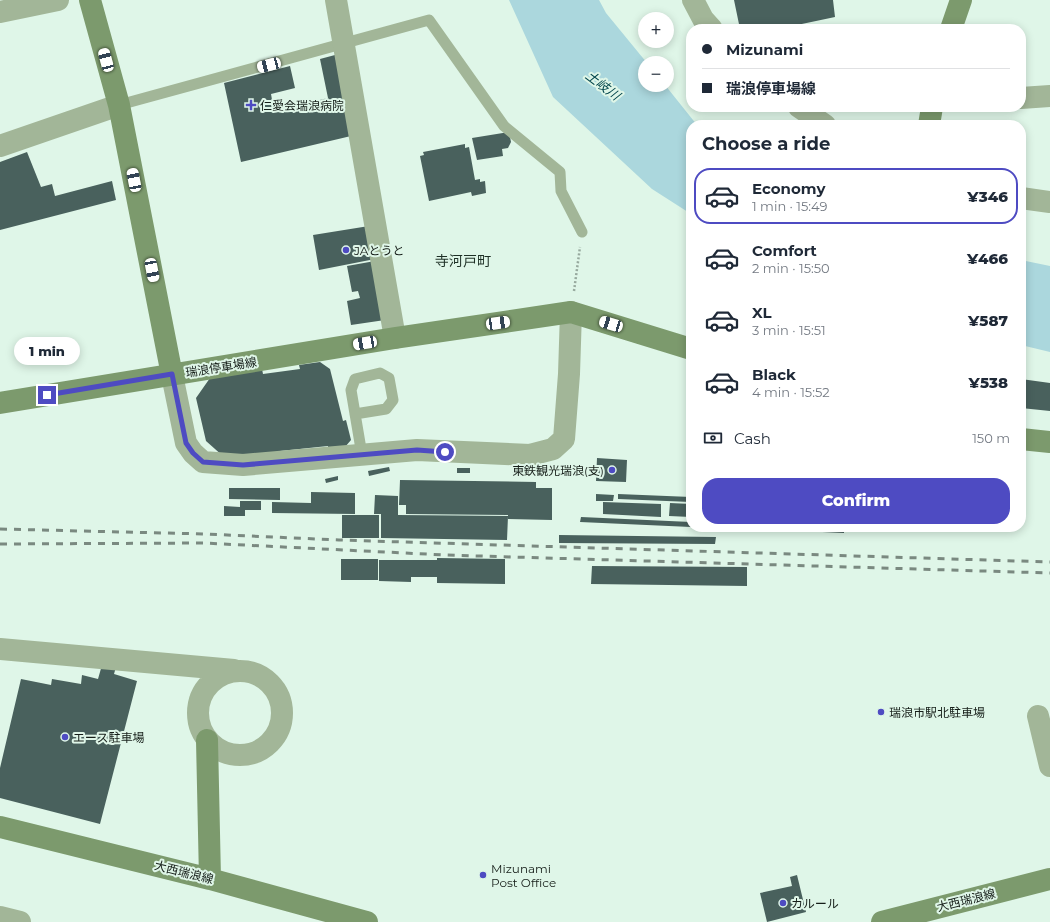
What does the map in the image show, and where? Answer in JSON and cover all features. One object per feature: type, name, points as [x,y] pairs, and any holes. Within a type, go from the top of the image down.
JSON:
[{"type":"main road","points":[[90,0],[119,105],[172,374]]},
{"type":"main road","points":[[953,24],[961,0]]},
{"type":"main road","points":[[571,312],[686,347]]},
{"type":"main road","name":"瑞浪停車場線","points":[[0,403],[395,338],[571,312]]},
{"type":"main road","points":[[1026,440],[1050,442]]},
{"type":"main road","points":[[207,740],[210,879]]},
{"type":"main road","name":"大西瑞浪線","points":[[0,827],[210,879],[367,922]]},
{"type":"main road","name":"大西瑞浪線","points":[[882,922],[1050,879]]},
{"type":"street","points":[[0,12],[58,0]]},
{"type":"street","points":[[336,0],[395,338]]},
{"type":"street","points":[[693,0],[703,19],[708,24]]},
{"type":"street","points":[[1026,98],[1050,96]]},
{"type":"street","points":[[0,146],[119,105]]},
{"type":"street","points":[[806,112],[818,120]]},
{"type":"street","points":[[1026,199],[1050,202]]},
{"type":"street","points":[[172,374],[186,443],[193,453],[203,462],[243,465],[417,450],[530,455],[553,449],[564,439],[569,374],[571,312]]},
{"type":"street","points":[[0,649],[241,670],[254,673],[266,680],[276,690],[282,703],[282,717],[279,731],[271,743],[259,751],[246,755],[231,755],[218,749],[207,740],[200,728],[197,715],[199,701],[205,689],[215,678],[227,672],[241,670]]},
{"type":"street","points":[[1038,716],[1050,766]]},
{"type":"street","points":[[0,917],[20,922]]},
{"type":"lane","points":[[119,105],[429,20],[504,126],[560,172],[561,191],[582,232]]},
{"type":"lane","points":[[355,414],[386,409],[393,400],[389,378],[380,373],[355,379],[350,390],[362,455]]},
{"type":"path","points":[[571,312],[582,232]]},
{"type":"water","name":"土岐川","points":[[509,0],[599,0],[606,13],[641,56],[638,56],[638,92],[671,92],[693,120],[686,120],[686,211],[652,189],[553,97]]},
{"type":"water","points":[[1026,261],[1050,266],[1050,352],[1026,346]]},
{"type":"building","points":[[734,0],[833,0],[835,17],[802,24],[739,24]]},
{"type":"building","name":"仁愛会瑞浪病院","points":[[335,55],[351,136],[241,162],[224,83],[290,66],[295,88],[271,94],[274,111],[328,98],[320,59]]},
{"type":"building","points":[[509,132],[511,142],[508,148],[502,149],[503,156],[477,160],[472,138]]},
{"type":"building","points":[[465,144],[465,148],[469,147],[475,180],[480,179],[480,182],[485,181],[486,193],[472,196],[471,192],[429,201],[420,156],[424,155],[423,152]]},
{"type":"building","points":[[27,152],[41,187],[52,184],[55,196],[112,181],[116,200],[0,230],[0,162]]},
{"type":"building","points":[[369,226],[375,259],[319,270],[313,235]]},
{"type":"building","points":[[375,261],[385,320],[351,325],[347,301],[360,298],[358,291],[352,292],[347,266]]},
{"type":"building","points":[[320,362],[330,369],[343,421],[346,420],[351,440],[345,447],[328,449],[328,446],[280,451],[281,454],[224,457],[206,441],[196,398],[210,378],[262,369],[263,374],[300,369],[299,365]]},
{"type":"building","points":[[1026,380],[1050,383],[1050,411],[1026,409]]},
{"type":"building","name":"東鉄観光瑞浪(支)","points":[[597,458],[627,460],[626,482],[596,481]]},
{"type":"building","points":[[550,466],[564,467],[564,474],[549,473]]},
{"type":"building","points":[[389,467],[390,471],[369,476],[368,471]]},
{"type":"building","points":[[457,468],[470,468],[470,473],[457,473]]},
{"type":"building","points":[[513,469],[526,469],[526,476],[512,475]]},
{"type":"building","points":[[338,476],[338,480],[326,483],[325,479]]},
{"type":"building","points":[[400,480],[536,482],[536,488],[552,488],[552,520],[508,519],[508,515],[406,514],[406,505],[399,505]]},
{"type":"building","points":[[229,488],[280,488],[280,500],[229,499]]},
{"type":"building","points":[[311,492],[355,493],[355,514],[272,513],[272,502],[311,503]]},
{"type":"building","points":[[596,494],[614,495],[613,501],[596,501]]},
{"type":"building","points":[[618,494],[686,497],[686,502],[618,499]]},
{"type":"building","points":[[375,495],[398,496],[398,515],[508,516],[507,540],[381,538],[381,514],[374,514]]},
{"type":"building","points":[[240,501],[261,501],[261,510],[245,510],[245,516],[224,516],[224,506],[240,507]]},
{"type":"building","points":[[603,502],[661,504],[661,517],[603,514]]},
{"type":"building","points":[[670,503],[686,504],[686,517],[669,516]]},
{"type":"building","points":[[342,515],[379,515],[379,538],[342,538]]},
{"type":"building","points":[[581,517],[686,522],[686,527],[580,522]]},
{"type":"building","points":[[822,532],[844,532],[844,533]]},
{"type":"building","points":[[559,535],[716,537],[715,544],[559,543]]},
{"type":"building","points":[[437,558],[505,559],[505,584],[437,583],[437,577],[411,577],[411,582],[379,581],[379,560],[437,560]]},
{"type":"building","points":[[341,559],[378,559],[378,580],[341,580]]},
{"type":"building","points":[[592,566],[747,567],[747,586],[591,584]]},
{"type":"building","name":"エース駐車場","points":[[102,665],[116,667],[114,674],[137,681],[100,824],[0,798],[0,768],[21,679],[51,685],[52,679],[81,684],[82,675],[98,679]]},
{"type":"building","name":"カルール","points":[[797,875],[806,912],[767,922],[760,893],[792,886],[790,877]]},
{"type":"railway","points":[[0,529],[205,534],[339,540],[1050,562]]},
{"type":"railway","points":[[0,544],[203,543],[445,555],[1050,573]]},
{"type":"place","name":"仁愛会瑞浪病院","points":[[251,105]]},
{"type":"place","name":"JAとうと","points":[[346,250]]},
{"type":"place","name":"東鉄観光瑞浪(支)","points":[[612,470]]},
{"type":"place","name":"瑞浪市駅北駐車場","points":[[881,712]]},
{"type":"place","name":"エース駐車場","points":[[65,737]]},
{"type":"place","name":"Mizunami Post Office","points":[[483,875]]},
{"type":"place","name":"カルール","points":[[783,903]]},
{"type":"district","name":"寺河戸町","points":[[463,261]]},
{"type":"route","points":[[47,395],[172,374],[186,443],[193,453],[203,462],[243,465],[417,450],[445,452]]}]
